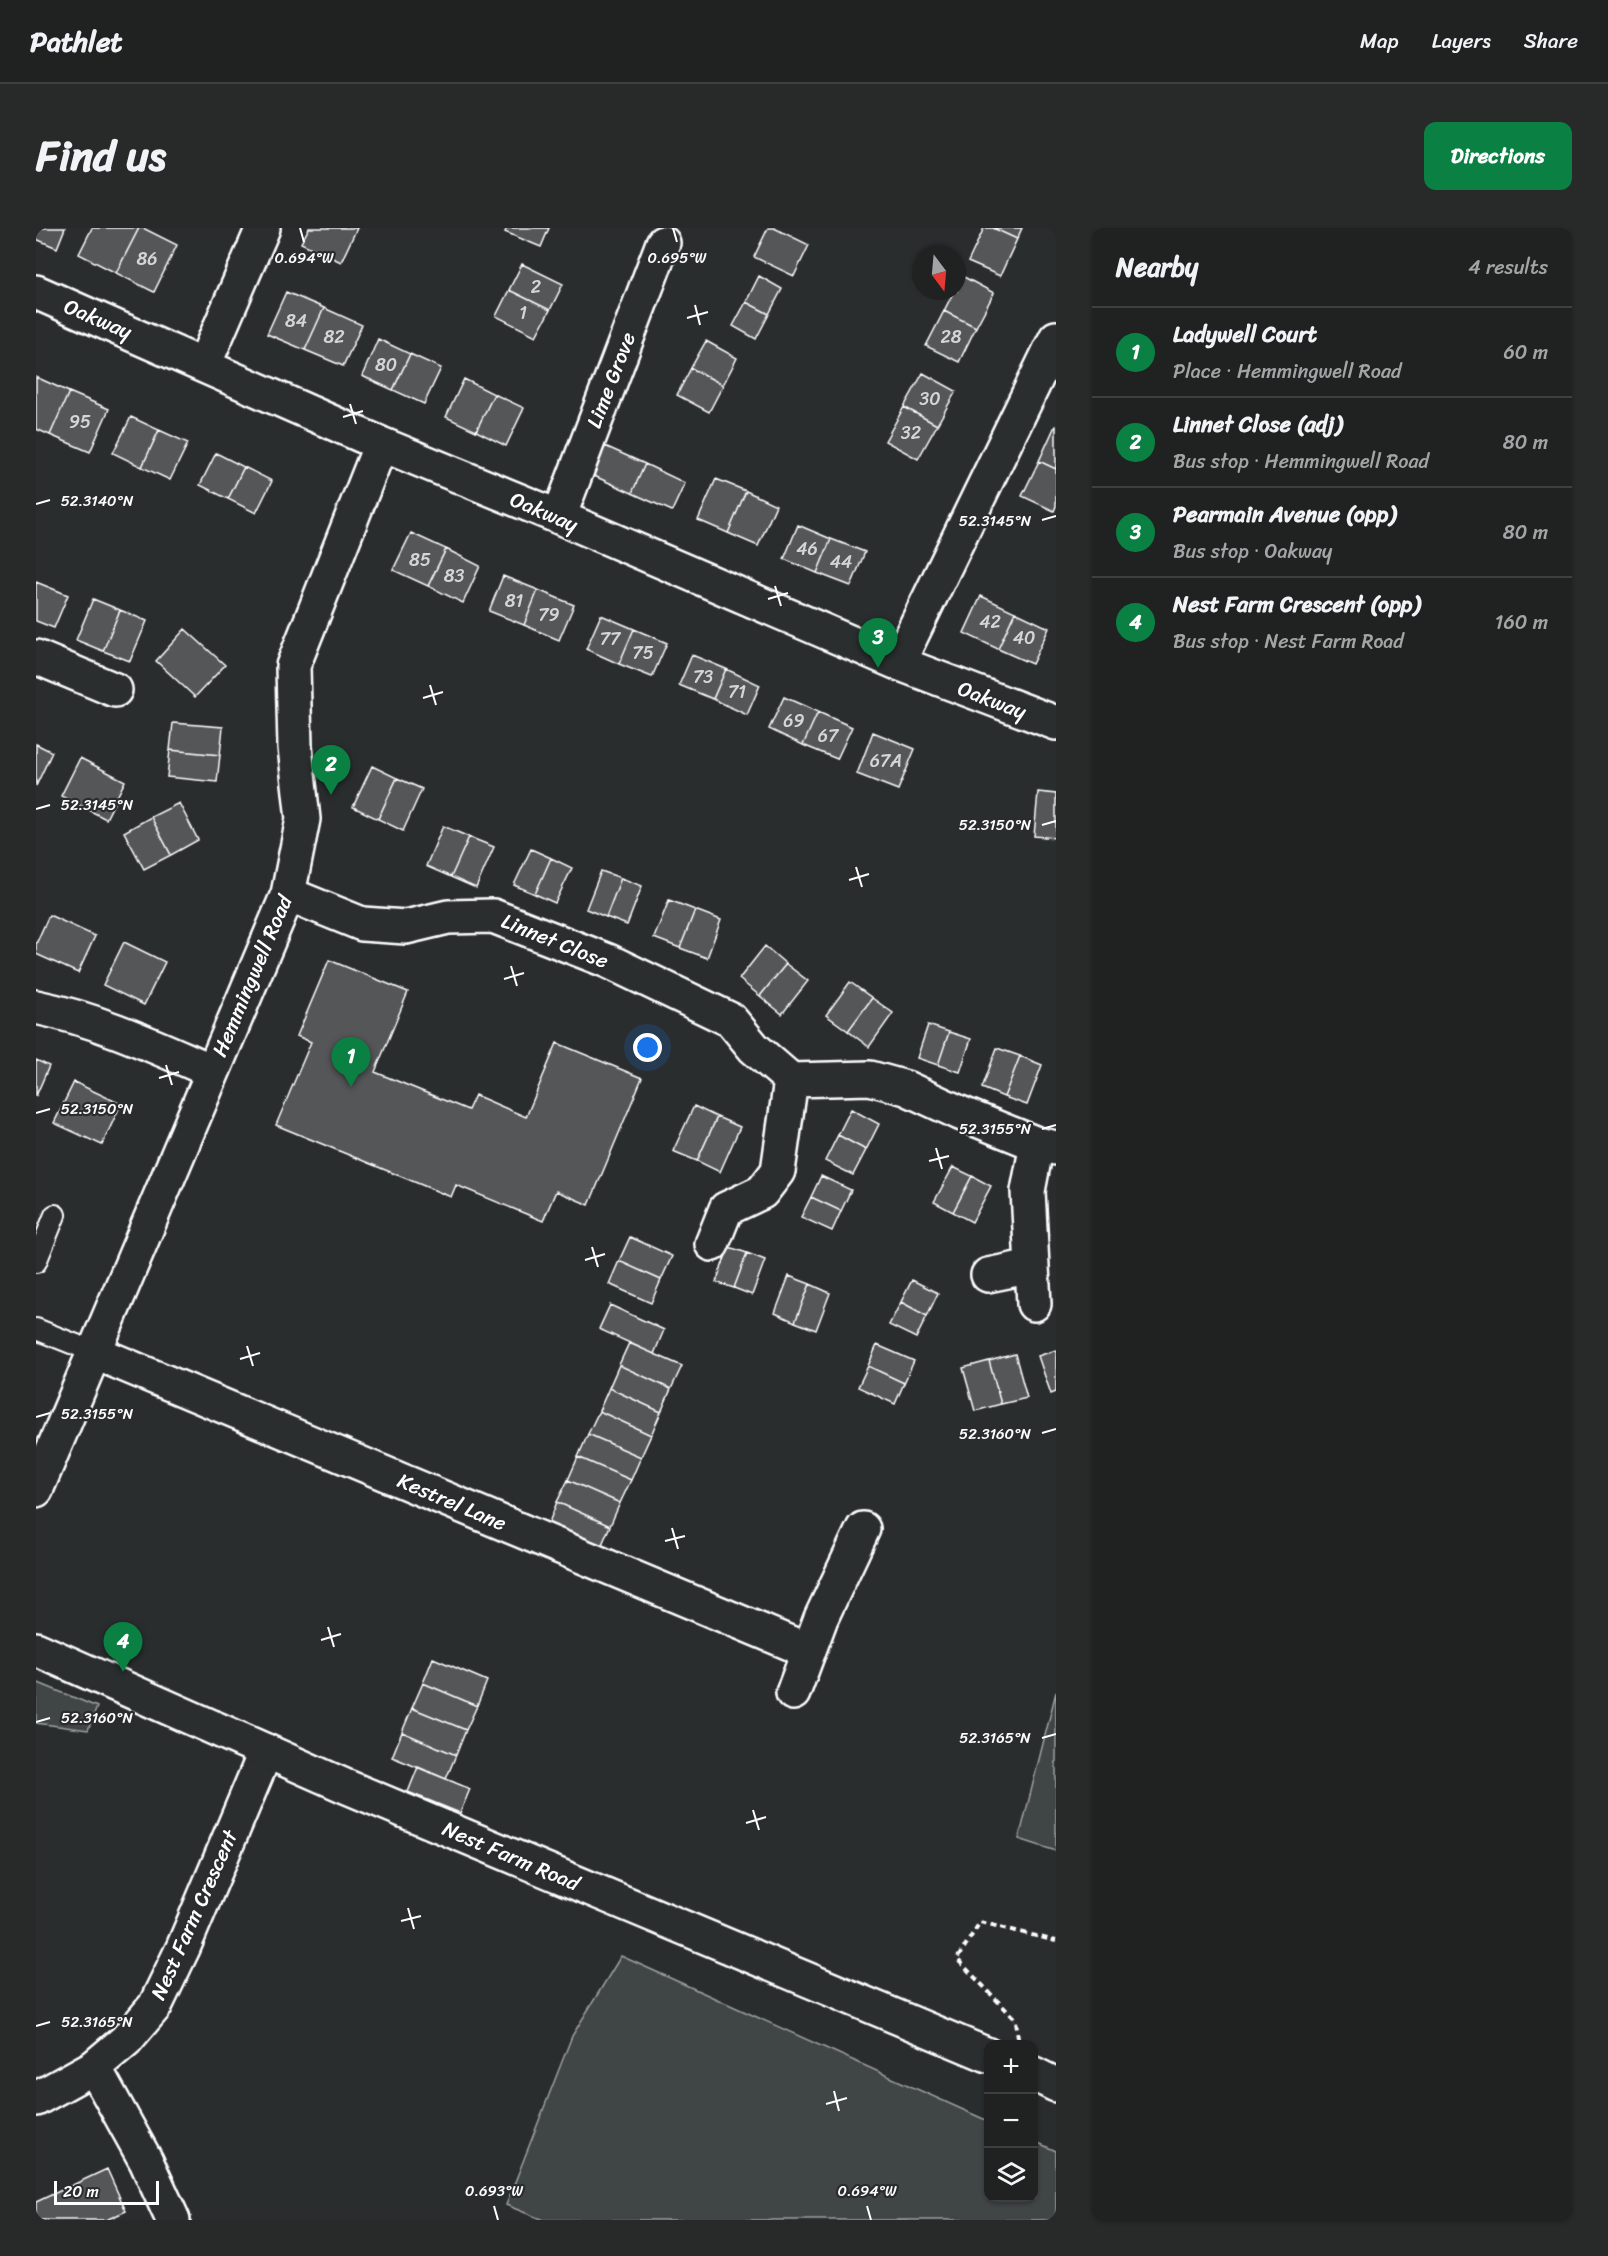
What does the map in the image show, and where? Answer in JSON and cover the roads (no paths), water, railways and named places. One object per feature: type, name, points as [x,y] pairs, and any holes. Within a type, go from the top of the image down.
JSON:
[{"type":"street","points":[[204,365],[263,228]]},
{"type":"street","name":"Lime Grove","points":[[559,517],[663,243]]},
{"type":"street","name":"Oakway","points":[[36,292],[381,444],[559,517],[898,663],[1056,723]]},
{"type":"street","points":[[898,663],[1056,338]]},
{"type":"street","name":"Hemmingwell Road","points":[[36,1490],[288,894],[303,819],[295,747],[293,666],[381,444]]},
{"type":"street","points":[[36,657],[115,690]]},
{"type":"street","name":"Linnet Close","points":[[288,894],[362,924],[406,927],[448,917],[493,916],[608,961],[731,1020],[754,1048],[791,1080]]},
{"type":"street","points":[[36,1007],[73,1014],[135,1037],[212,1071]]},
{"type":"street","points":[[712,1244],[726,1209],[762,1192],[778,1171],[791,1080],[870,1078],[906,1088],[960,1113],[1046,1146],[1028,1191],[1034,1304]]},
{"type":"street","points":[[988,1275],[1032,1266]]},
{"type":"street","name":"Kestrel Lane","points":[[94,1352],[809,1651]]},
{"type":"street","points":[[793,1693],[821,1618],[863,1528]]},
{"type":"street","name":"Nest Farm Road","points":[[36,1649],[345,1786],[984,2053]]},
{"type":"street","name":"Nest Farm Crescent","points":[[36,2099],[94,2067],[126,2040],[154,2006],[183,1948],[266,1751]]},
{"type":"street","points":[[94,2067],[146,2161],[173,2220]]},
{"type":"street","points":[[1038,2076],[1056,2085]]},
{"type":"lane","points":[[36,1262],[55,1215]]},
{"type":"lane","points":[[36,1329],[94,1352]]},
{"type":"place","name":"Pearmain Avenue (opp)","points":[[878,668]]},
{"type":"place","name":"Linnet Close (adj)","points":[[331,795]]},
{"type":"place","name":"Ladywell Court","points":[[351,1087]]},
{"type":"place","name":"Nest Farm Crescent (opp)","points":[[123,1672]]}]
